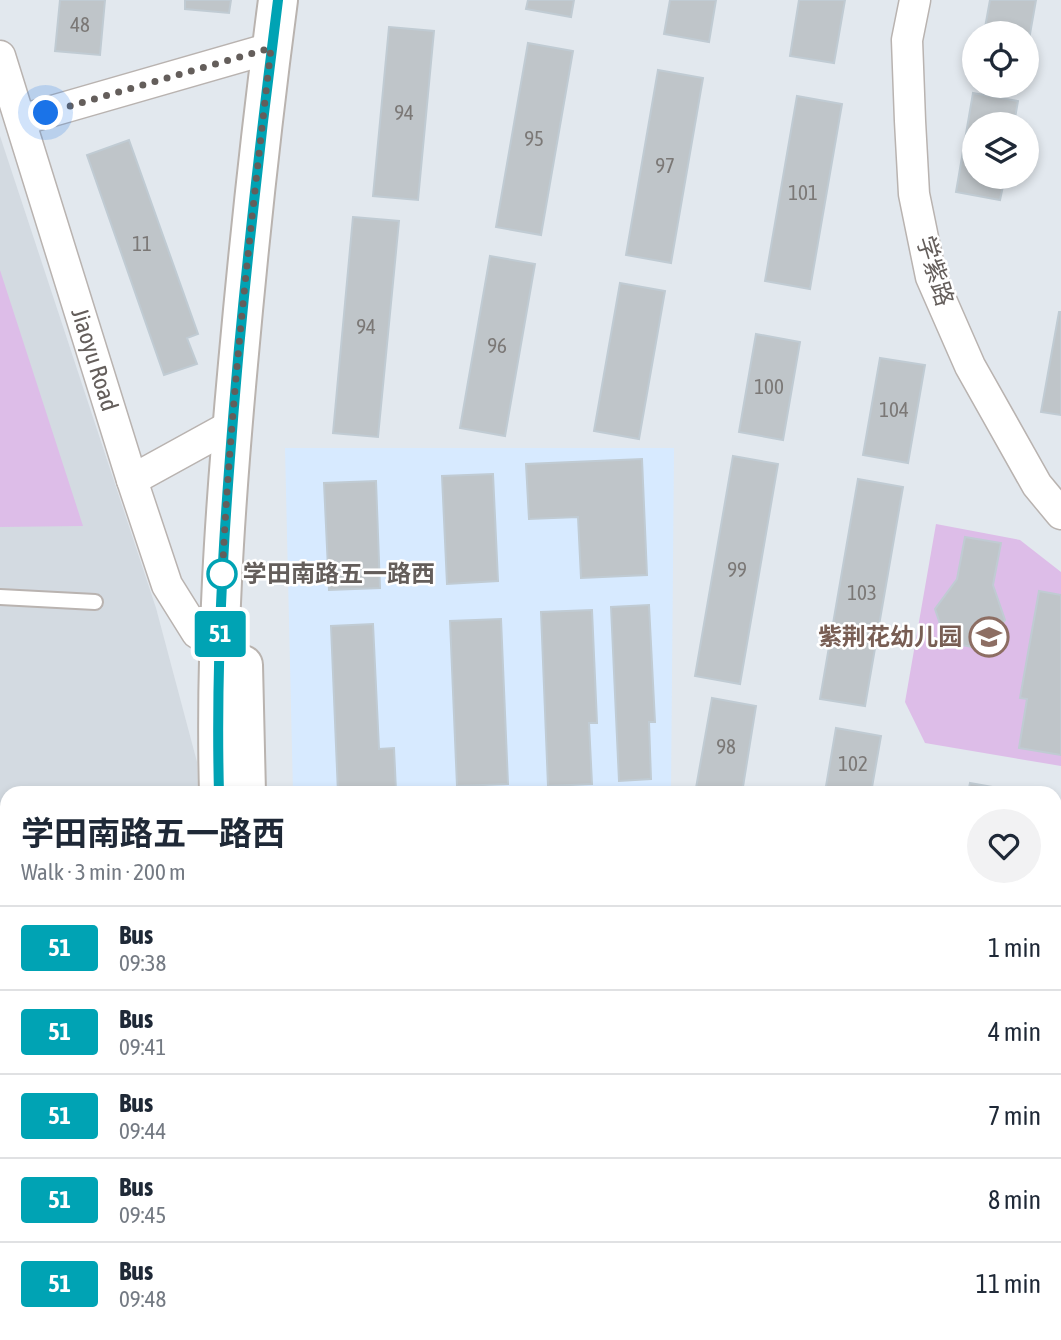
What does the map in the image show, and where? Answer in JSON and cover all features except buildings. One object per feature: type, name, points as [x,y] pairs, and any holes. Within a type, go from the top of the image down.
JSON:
[{"type":"street","points":[[219,786],[217,733],[224,524],[247,270],[278,0]]},
{"type":"street","name":"学紫路","points":[[915,0],[907,40],[914,194],[932,277],[970,366],[1037,485],[1061,514]]},
{"type":"street","points":[[21,120],[271,48]]},
{"type":"street","name":"Jiaoyu Road","points":[[0,56],[167,585],[197,633],[220,647]]},
{"type":"street","points":[[132,480],[232,425]]},
{"type":"street","points":[[232,425],[243,657],[246,786]]},
{"type":"lane","points":[[0,597],[95,602]]},
{"type":"shaded area","points":[[0,136],[156,608],[197,762],[198,786],[0,786]]},
{"type":"shaded area","points":[[0,270],[83,526],[0,527]]},
{"type":"shaded area","points":[[285,448],[674,448],[671,786],[293,786]]},
{"type":"shaded area","name":"紫荆花幼儿园","points":[[936,524],[1020,540],[1061,572],[1061,595],[1039,591],[1021,698],[1027,699],[1019,747],[1061,755],[1061,766],[925,743],[905,702]],"holes":[[[965,537],[1000,543],[993,585],[1005,620],[982,649],[946,642],[935,609],[957,579]]]},
{"type":"bus line","name":"51","points":[[219,786],[217,733],[224,524],[247,270],[278,0]]},
{"type":"place","name":"学田南路五一路西","points":[[222,574]]},
{"type":"place","name":"紫荆花幼儿园","points":[[989,637]]},
{"type":"route","points":[[46,113],[271,48],[242,322],[224,524],[222,582],[222,574]]}]
